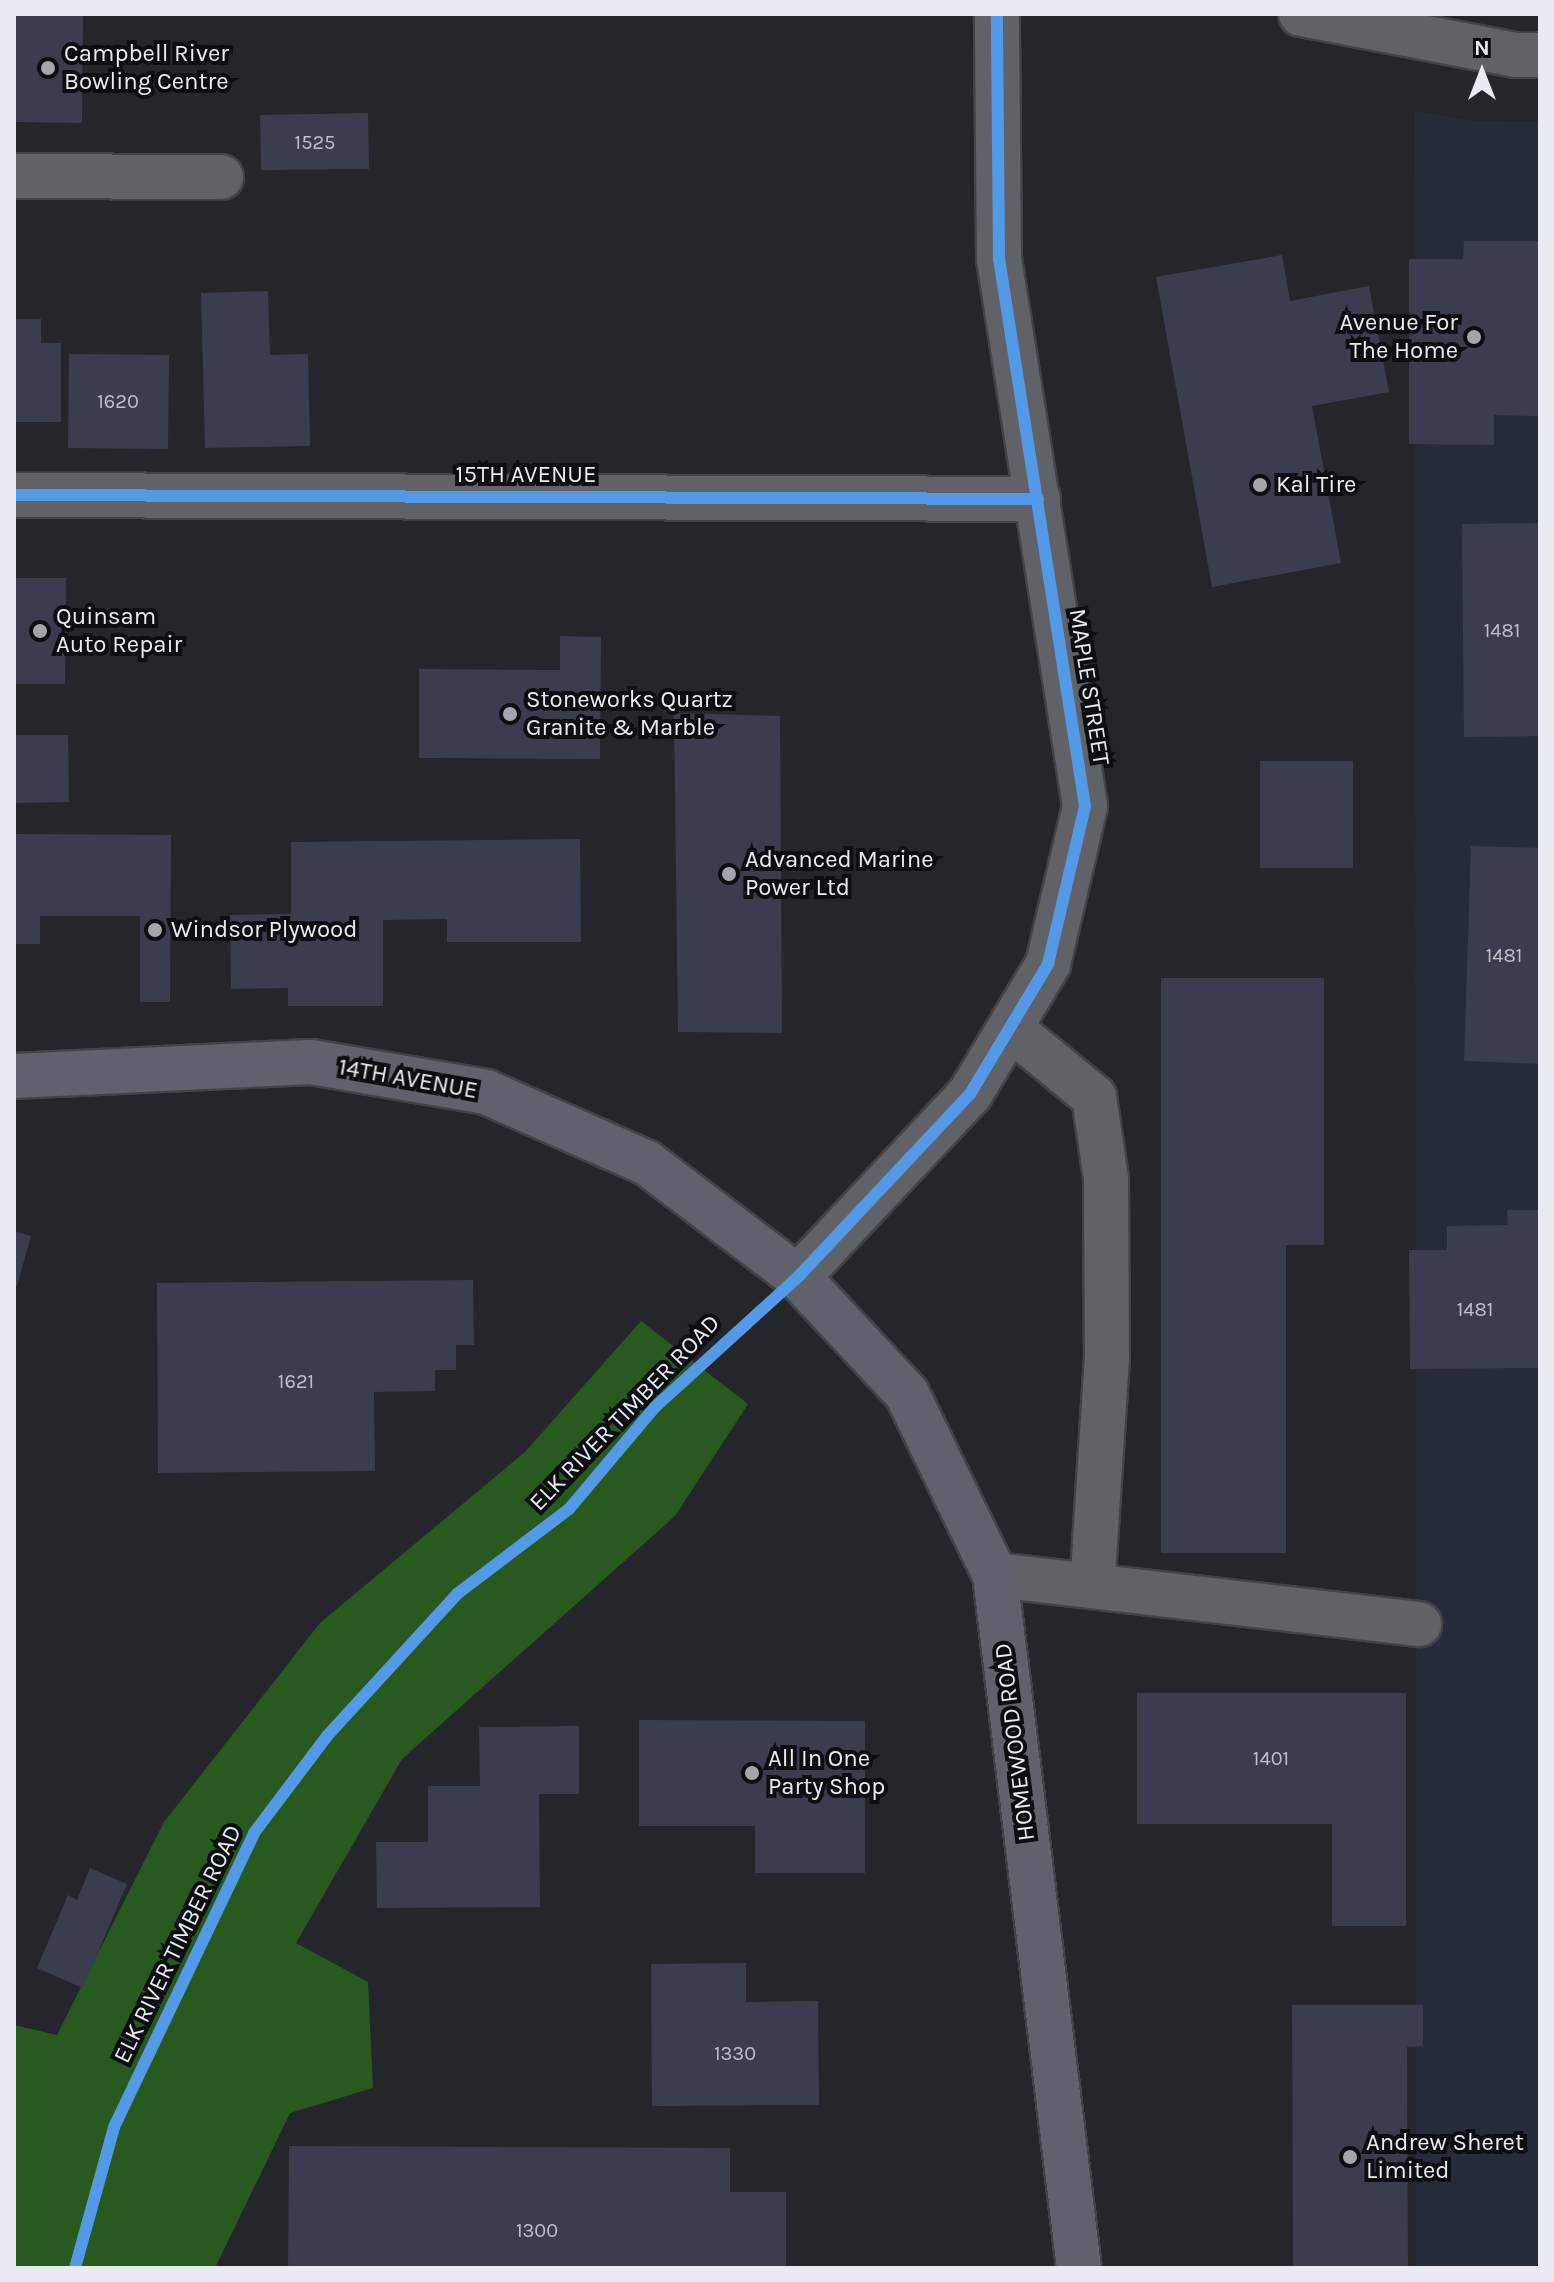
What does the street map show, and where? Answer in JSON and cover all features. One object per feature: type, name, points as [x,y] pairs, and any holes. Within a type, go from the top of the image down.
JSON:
[{"type":"main road","name":"14TH AVENUE","points":[[14,1076],[311,1062],[486,1092],[647,1163],[798,1277]]},
{"type":"main road","name":"HOMEWOOD ROAD","points":[[798,1277],[907,1394],[995,1575],[1079,2268]]},
{"type":"street","name":"MAPLE STREET","points":[[798,1277],[970,1094],[1048,964],[1085,806],[999,259],[997,14]]},
{"type":"street","points":[[1301,14],[1515,55],[1540,55]]},
{"type":"street","points":[[14,176],[221,177]]},
{"type":"street","name":"15TH AVENUE","points":[[14,495],[1038,499]]},
{"type":"street","points":[[1010,1028],[1094,1097],[1106,1178],[1107,1357],[1092,1586]]},
{"type":"street","points":[[995,1575],[1419,1624]]},
{"type":"shaded area","points":[[1415,111],[1472,121],[1540,122],[1540,2268],[1416,2268]]},
{"type":"green space","points":[[641,1321],[748,1404],[675,1516],[402,1759],[296,1943],[368,1982],[373,2088],[290,2113],[215,2268],[14,2268],[14,2025],[57,2035],[164,1822],[320,1623],[525,1452]]},
{"type":"building","name":"Campbell River Bowling Centre","points":[[14,14],[83,14],[82,123],[14,122]]},
{"type":"building","points":[[368,113],[369,169],[261,170],[260,115]]},
{"type":"building","name":"Avenue For The Home","points":[[1464,241],[1540,241],[1540,416],[1494,415],[1494,445],[1409,444],[1409,259],[1463,259]]},
{"type":"building","name":"Kal Tire","points":[[1282,255],[1290,301],[1369,286],[1389,392],[1312,406],[1341,563],[1212,587],[1156,277]]},
{"type":"building","points":[[268,291],[270,355],[308,354],[310,446],[205,448],[201,293]]},
{"type":"building","points":[[14,319],[41,319],[41,343],[61,343],[61,422],[14,422]]},
{"type":"building","points":[[69,354],[169,355],[168,449],[68,448]]},
{"type":"building","points":[[1540,523],[1540,736],[1464,737],[1462,524]]},
{"type":"building","name":"Quinsam Auto Repair","points":[[14,578],[66,578],[65,684],[14,684]]},
{"type":"building","name":"Stoneworks Quartz Granite & Marble","points":[[560,636],[601,637],[600,759],[419,758],[419,669],[560,670]]},
{"type":"building","name":"Advanced Marine Power Ltd","points":[[674,713],[780,716],[782,1033],[678,1032]]},
{"type":"building","points":[[14,735],[68,735],[69,802],[14,803]]},
{"type":"building","points":[[1260,761],[1353,761],[1353,868],[1260,868]]},
{"type":"building","name":"Windsor Plywood","points":[[14,834],[171,835],[170,1002],[140,1002],[140,916],[40,916],[40,944],[14,944]]},
{"type":"building","points":[[580,839],[581,942],[447,942],[447,919],[383,920],[383,1006],[288,1006],[288,988],[231,989],[230,915],[291,914],[291,842]]},
{"type":"building","points":[[1471,846],[1540,848],[1540,1064],[1464,1061]]},
{"type":"building","points":[[1161,978],[1324,978],[1324,1245],[1286,1245],[1286,1553],[1161,1553]]},
{"type":"building","points":[[1507,1210],[1540,1210],[1540,1368],[1410,1369],[1409,1250],[1447,1250],[1447,1226],[1508,1225]]},
{"type":"building","points":[[14,1231],[31,1236],[17,1286],[14,1285]]},
{"type":"building","points":[[473,1280],[474,1345],[456,1345],[456,1370],[435,1370],[435,1391],[374,1392],[375,1471],[158,1473],[157,1283]]},
{"type":"building","points":[[1137,1693],[1406,1693],[1406,1926],[1332,1926],[1332,1824],[1137,1824]]},
{"type":"building","name":"All In One Party Shop","points":[[639,1720],[865,1721],[865,1873],[755,1873],[755,1826],[639,1826]]},
{"type":"building","points":[[579,1726],[579,1794],[539,1794],[540,1907],[377,1908],[376,1842],[428,1842],[428,1786],[480,1786],[479,1727]]},
{"type":"building","points":[[90,1868],[127,1884],[83,1988],[37,1968],[68,1895],[77,1900]]},
{"type":"building","points":[[746,1963],[746,2002],[818,2001],[819,2105],[652,2106],[651,1964]]},
{"type":"building","name":"Andrew Sheret Limited","points":[[1292,2005],[1423,2005],[1423,2046],[1407,2047],[1408,2268],[1293,2268]]},
{"type":"building","points":[[289,2146],[730,2148],[730,2192],[786,2192],[786,2268],[288,2268]]},
{"type":"cycle path","name":"ELK RIVER TIMBER ROAD","points":[[75,2268],[114,2127],[254,1833],[327,1736],[457,1594],[569,1509],[655,1407],[798,1277],[970,1094],[1048,964],[1085,806],[999,259],[997,14]]},
{"type":"cycle path","points":[[14,495],[1038,499]]},
{"type":"place","name":"Campbell River Bowling Centre","points":[[48,68]]},
{"type":"place","name":"Avenue For The Home","points":[[1474,337]]},
{"type":"place","name":"Kal Tire","points":[[1260,485]]},
{"type":"place","name":"Quinsam Auto Repair","points":[[40,631]]},
{"type":"place","name":"Stoneworks Quartz Granite & Marble","points":[[510,714]]},
{"type":"place","name":"Advanced Marine Power Ltd","points":[[729,874]]},
{"type":"place","name":"Windsor Plywood","points":[[155,930]]},
{"type":"place","name":"All In One Party Shop","points":[[752,1773]]},
{"type":"place","name":"Andrew Sheret Limited","points":[[1350,2157]]}]
